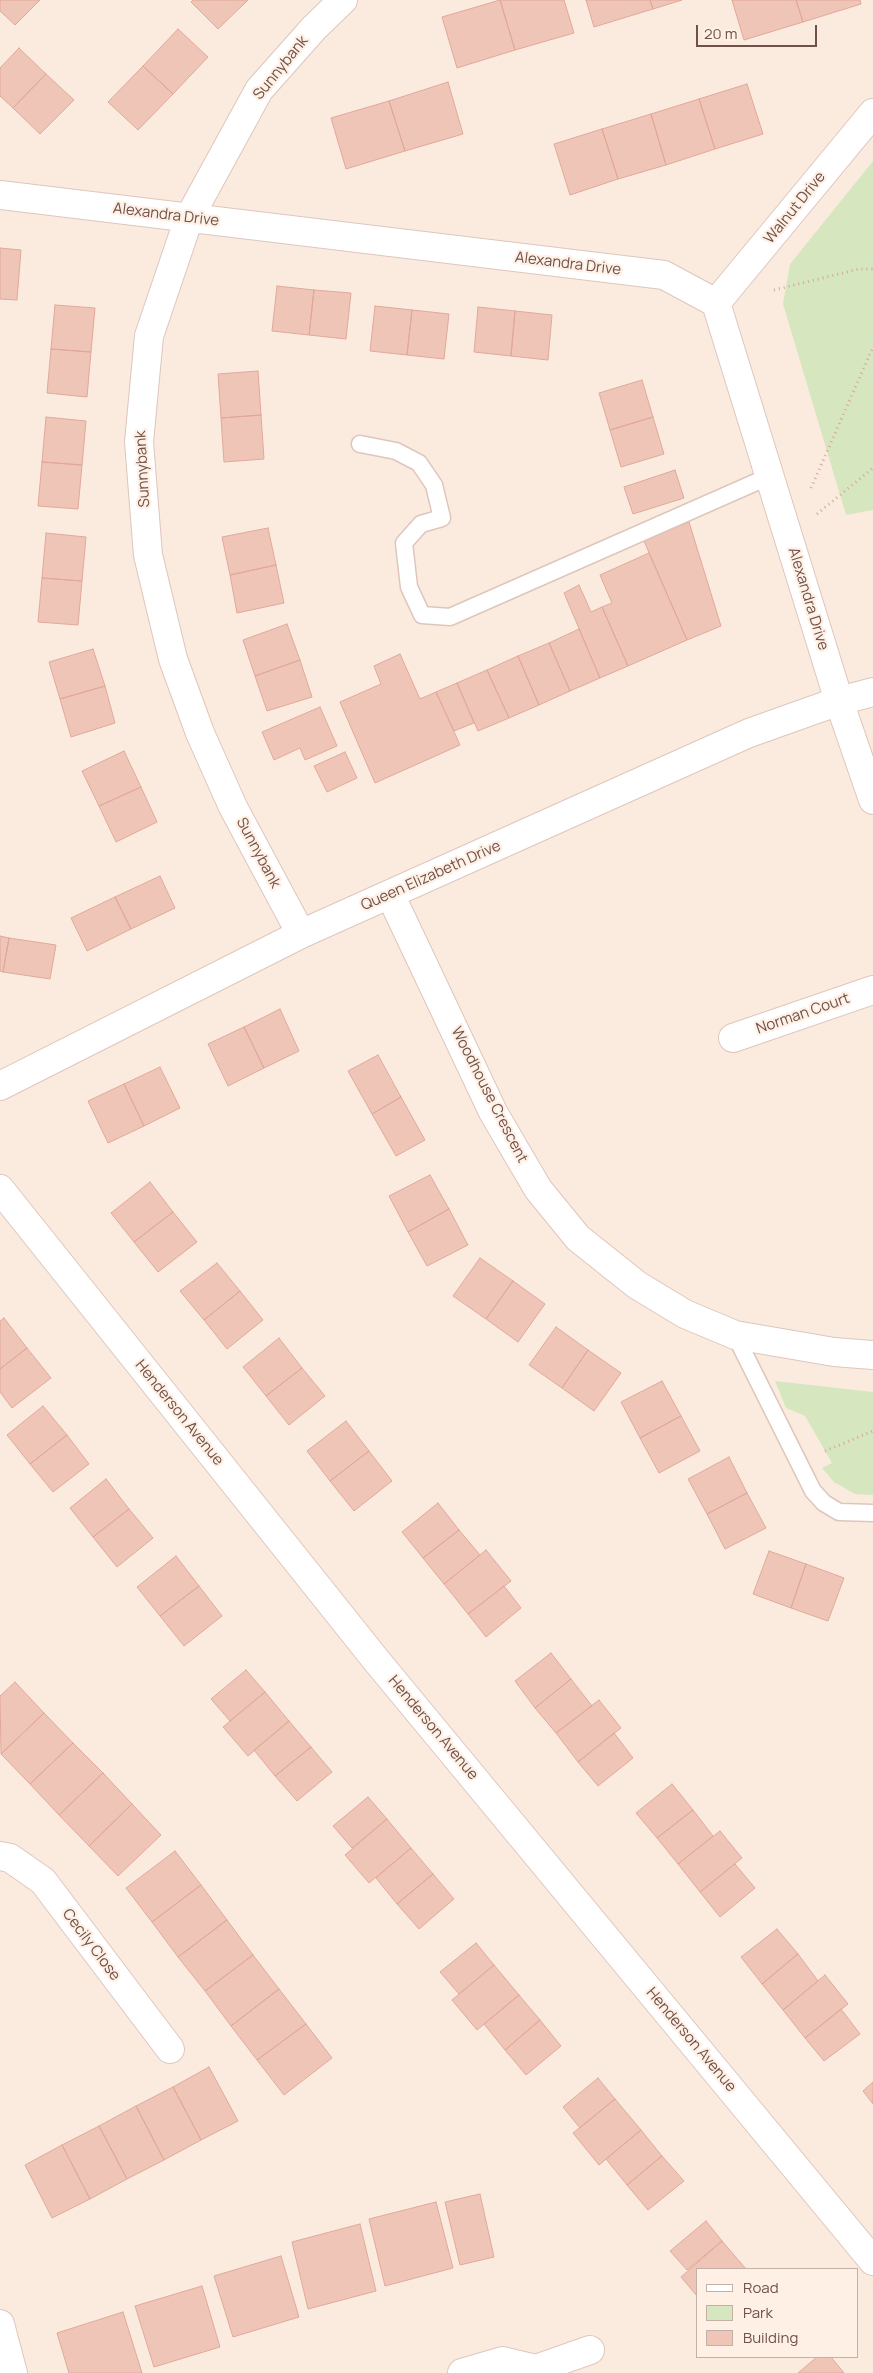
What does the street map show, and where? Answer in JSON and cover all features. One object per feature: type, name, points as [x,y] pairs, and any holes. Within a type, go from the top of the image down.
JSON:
[{"type":"street","name":"Sunnybank","points":[[301,934],[233,807],[200,733],[173,659],[148,555],[139,442],[149,336],[189,218],[259,90],[314,28],[343,0]]},
{"type":"street","name":"Walnut Drive","points":[[716,303],[873,112]]},
{"type":"street","name":"Alexandra Drive","points":[[0,195],[664,275],[716,303],[840,701]]},
{"type":"street","name":"Queen Elizabeth Drive","points":[[0,1086],[301,934],[749,733],[840,701],[873,692]]},
{"type":"street","points":[[840,701],[873,800]]},
{"type":"street","name":"Woodhouse Crescent","points":[[390,894],[493,1112],[538,1189],[578,1238],[637,1285],[684,1314],[735,1335],[834,1352],[873,1355]]},
{"type":"street","name":"Norman Court","points":[[733,1038],[873,990]]},
{"type":"street","name":"Henderson Avenue","points":[[0,1189],[376,1660],[873,2261]]},
{"type":"street","name":"Cecily Close","points":[[0,1856],[10,1858],[43,1881],[170,2049]]},
{"type":"street","points":[[0,2324],[13,2373]]},
{"type":"street","points":[[462,2373],[503,2360],[536,2369],[590,2350]]},
{"type":"lane","points":[[360,444],[396,451],[419,463],[434,485],[442,518],[421,524],[404,543],[408,587],[422,615],[450,617],[770,476]]},
{"type":"lane","points":[[735,1335],[813,1491],[824,1503],[839,1512],[873,1513]]},
{"type":"path","points":[[770,291],[859,269],[873,268]]},
{"type":"path","points":[[789,537],[873,347]]},
{"type":"path","points":[[789,537],[873,468]]},
{"type":"path","points":[[798,1463],[873,1431]]},
{"type":"green space","points":[[873,161],[873,510],[846,515],[783,304],[790,264]]},
{"type":"green space","points":[[775,1381],[873,1392],[873,1495],[855,1494],[834,1482],[822,1468],[832,1463],[805,1416],[786,1408]]},
{"type":"building","points":[[0,0],[40,0],[15,25],[0,11]]},
{"type":"building","points":[[193,0],[248,0],[218,29],[191,2]]},
{"type":"building","points":[[500,0],[515,50],[457,68],[442,17]]},
{"type":"building","points":[[500,0],[564,0],[574,33],[515,50]]},
{"type":"building","points":[[586,0],[650,0],[653,9],[594,27]]},
{"type":"building","points":[[650,0],[682,0],[653,9]]},
{"type":"building","points":[[732,0],[796,0],[803,22],[744,40]]},
{"type":"building","points":[[796,0],[860,0],[861,4],[803,22]]},
{"type":"building","points":[[178,29],[208,57],[173,94],[143,66]]},
{"type":"building","points":[[19,48],[46,74],[13,108],[0,96],[0,68]]},
{"type":"building","points":[[143,66],[173,94],[138,130],[108,102]]},
{"type":"building","points":[[46,74],[74,100],[40,134],[13,108]]},
{"type":"building","points":[[448,82],[463,134],[405,151],[389,101]]},
{"type":"building","points":[[747,84],[763,134],[715,149],[699,99]]},
{"type":"building","points":[[699,99],[715,149],[666,165],[651,114]]},
{"type":"building","points":[[389,101],[405,151],[346,169],[331,118]]},
{"type":"building","points":[[651,114],[666,165],[618,179],[602,129]]},
{"type":"building","points":[[602,129],[618,179],[570,195],[554,144]]},
{"type":"building","points":[[0,248],[21,250],[17,300],[0,299]]},
{"type":"building","points":[[277,286],[314,290],[309,335],[272,331]]},
{"type":"building","points":[[314,290],[351,293],[346,339],[309,335]]},
{"type":"building","points":[[55,305],[95,308],[91,352],[51,349]]},
{"type":"building","points":[[375,306],[412,310],[407,355],[370,351]]},
{"type":"building","points":[[478,307],[515,311],[511,356],[474,352]]},
{"type":"building","points":[[412,310],[449,314],[444,359],[407,355]]},
{"type":"building","points":[[515,311],[552,315],[548,360],[511,356]]},
{"type":"building","points":[[51,349],[91,352],[87,397],[47,393]]},
{"type":"building","points":[[258,371],[261,415],[221,418],[218,374]]},
{"type":"building","points":[[642,380],[653,417],[610,430],[599,393]]},
{"type":"building","points":[[261,415],[264,459],[224,462],[221,418]]},
{"type":"building","points":[[46,417],[86,421],[82,465],[42,462]]},
{"type":"building","points":[[653,417],[664,454],[621,467],[610,430]]},
{"type":"building","points":[[42,462],[82,465],[78,509],[38,506]]},
{"type":"building","points":[[675,470],[684,498],[633,514],[624,487]]},
{"type":"building","points":[[689,522],[721,626],[687,640],[644,541]]},
{"type":"building","points":[[268,528],[276,565],[230,575],[222,537]]},
{"type":"building","points":[[46,533],[86,537],[82,581],[42,578]]},
{"type":"building","points":[[649,553],[687,640],[628,666],[602,607],[612,603],[600,575]]},
{"type":"building","points":[[276,565],[284,603],[237,613],[230,575]]},
{"type":"building","points":[[42,578],[82,581],[78,625],[38,622]]},
{"type":"building","points":[[579,585],[591,612],[602,607],[628,666],[600,678],[564,593]]},
{"type":"building","points":[[287,624],[300,660],[255,676],[243,640]]},
{"type":"building","points":[[579,629],[600,678],[570,691],[549,643]]},
{"type":"building","points":[[549,643],[570,691],[539,705],[518,656]]},
{"type":"building","points":[[93,649],[105,686],[60,699],[49,662]]},
{"type":"building","points":[[400,654],[420,699],[436,692],[460,745],[375,783],[340,702],[381,684],[374,666]]},
{"type":"building","points":[[518,656],[539,705],[509,718],[487,670]]},
{"type":"building","points":[[300,660],[312,697],[267,711],[255,676]]},
{"type":"building","points":[[487,670],[509,718],[478,731],[457,683]]},
{"type":"building","points":[[457,683],[474,723],[454,731],[436,692]]},
{"type":"building","points":[[105,686],[115,723],[71,737],[60,699]]},
{"type":"building","points":[[320,707],[337,746],[305,760],[300,748],[274,760],[262,732]]},
{"type":"building","points":[[124,751],[141,787],[99,806],[82,771]]},
{"type":"building","points":[[345,752],[357,778],[327,792],[314,766]]},
{"type":"building","points":[[141,787],[157,822],[116,842],[99,806]]},
{"type":"building","points":[[160,876],[175,908],[131,929],[115,897]]},
{"type":"building","points":[[115,897],[131,929],[87,951],[71,918]]},
{"type":"building","points":[[0,936],[9,938],[3,972],[0,971]]},
{"type":"building","points":[[9,938],[56,945],[50,979],[3,972]]},
{"type":"building","points":[[280,1009],[299,1051],[264,1068],[244,1027]]},
{"type":"building","points":[[244,1027],[264,1068],[228,1086],[208,1044]]},
{"type":"building","points":[[378,1055],[401,1097],[372,1114],[348,1071]]},
{"type":"building","points":[[160,1067],[180,1108],[144,1126],[124,1084]]},
{"type":"building","points":[[124,1084],[144,1126],[108,1143],[88,1101]]},
{"type":"building","points":[[401,1097],[425,1140],[396,1156],[372,1114]]},
{"type":"building","points":[[430,1175],[449,1209],[408,1232],[389,1196]]},
{"type":"building","points":[[150,1182],[173,1212],[134,1242],[111,1213]]},
{"type":"building","points":[[449,1209],[468,1245],[427,1266],[408,1232]]},
{"type":"building","points":[[173,1212],[197,1242],[158,1272],[134,1242]]},
{"type":"building","points":[[480,1258],[513,1281],[486,1319],[453,1296]]},
{"type":"building","points":[[217,1263],[240,1291],[204,1320],[180,1291]]},
{"type":"building","points":[[513,1281],[545,1304],[518,1342],[486,1319]]},
{"type":"building","points":[[240,1291],[263,1320],[227,1349],[204,1320]]},
{"type":"building","points":[[4,1318],[27,1348],[0,1369],[0,1321]]},
{"type":"building","points":[[556,1327],[588,1350],[562,1388],[529,1365]]},
{"type":"building","points":[[279,1338],[302,1368],[266,1396],[243,1367]]},
{"type":"building","points":[[27,1348],[51,1378],[12,1408],[0,1392],[0,1369]]},
{"type":"building","points":[[588,1350],[621,1373],[594,1411],[562,1388]]},
{"type":"building","points":[[302,1368],[325,1396],[289,1425],[266,1396]]},
{"type":"building","points":[[662,1381],[681,1416],[640,1438],[621,1402]]},
{"type":"building","points":[[43,1406],[67,1435],[30,1464],[7,1435]]},
{"type":"building","points":[[681,1416],[700,1451],[659,1473],[640,1438]]},
{"type":"building","points":[[346,1421],[369,1451],[330,1481],[307,1451]]},
{"type":"building","points":[[67,1435],[89,1464],[53,1492],[30,1464]]},
{"type":"building","points":[[369,1451],[392,1481],[354,1511],[330,1481]]},
{"type":"building","points":[[729,1457],[747,1493],[707,1514],[688,1479]]},
{"type":"building","points":[[106,1479],[129,1509],[93,1537],[70,1508]]},
{"type":"building","points":[[747,1493],[766,1528],[725,1549],[707,1514]]},
{"type":"building","points":[[438,1503],[459,1530],[423,1558],[402,1532]]},
{"type":"building","points":[[129,1509],[153,1538],[117,1567],[93,1537]]},
{"type":"building","points":[[459,1530],[480,1555],[444,1584],[423,1558]]},
{"type":"building","points":[[486,1550],[511,1581],[468,1614],[444,1584]]},
{"type":"building","points":[[769,1551],[806,1564],[791,1608],[753,1594]]},
{"type":"building","points":[[176,1556],[199,1586],[160,1616],[137,1587]]},
{"type":"building","points":[[806,1564],[844,1578],[828,1621],[791,1608]]},
{"type":"building","points":[[199,1586],[222,1616],[184,1646],[160,1616]]},
{"type":"building","points":[[504,1586],[521,1608],[486,1637],[468,1614]]},
{"type":"building","points":[[551,1653],[571,1679],[535,1708],[515,1681]]},
{"type":"building","points":[[246,1670],[265,1692],[230,1721],[211,1699]]},
{"type":"building","points":[[571,1679],[592,1706],[556,1733],[535,1708]]},
{"type":"building","points":[[15,1682],[44,1713],[1,1754],[0,1696]]},
{"type":"building","points":[[265,1692],[289,1721],[248,1756],[223,1727]]},
{"type":"building","points":[[599,1700],[621,1728],[578,1762],[556,1733]]},
{"type":"building","points":[[44,1713],[73,1743],[30,1784],[1,1754]]},
{"type":"building","points":[[289,1721],[311,1747],[275,1776],[254,1750]]},
{"type":"building","points":[[614,1733],[633,1758],[598,1786],[578,1762]]},
{"type":"building","points":[[73,1743],[103,1773],[59,1815],[30,1784]]},
{"type":"building","points":[[311,1747],[332,1772],[297,1801],[275,1776]]},
{"type":"building","points":[[103,1773],[132,1804],[89,1846],[59,1815]]},
{"type":"building","points":[[672,1784],[693,1810],[657,1838],[636,1813]]},
{"type":"building","points":[[368,1797],[387,1819],[352,1848],[333,1826]]},
{"type":"building","points":[[132,1804],[161,1835],[118,1876],[89,1846]]},
{"type":"building","points":[[693,1810],[713,1836],[678,1864],[657,1838]]},
{"type":"building","points":[[387,1819],[411,1848],[369,1883],[345,1855]]},
{"type":"building","points":[[720,1831],[742,1858],[700,1892],[678,1864]]},
{"type":"building","points":[[411,1848],[433,1874],[397,1904],[376,1878]]},
{"type":"building","points":[[175,1851],[201,1885],[152,1922],[126,1888]]},
{"type":"building","points":[[735,1864],[755,1888],[720,1917],[700,1892]]},
{"type":"building","points":[[433,1874],[454,1899],[419,1929],[397,1904]]},
{"type":"building","points":[[201,1885],[227,1920],[178,1957],[152,1922]]},
{"type":"building","points":[[227,1920],[253,1955],[205,1991],[178,1957]]},
{"type":"building","points":[[777,1929],[798,1954],[762,1984],[741,1957]]},
{"type":"building","points":[[476,1943],[494,1965],[459,1994],[440,1972]]},
{"type":"building","points":[[798,1954],[818,1981],[783,2010],[762,1984]]},
{"type":"building","points":[[253,1955],[279,1989],[231,2026],[205,1991]]},
{"type":"building","points":[[494,1965],[519,1995],[477,2030],[452,2000]]},
{"type":"building","points":[[825,1975],[848,2004],[805,2038],[783,2010]]},
{"type":"building","points":[[279,1989],[306,2024],[257,2060],[231,2026]]},
{"type":"building","points":[[519,1995],[540,2020],[505,2050],[484,2024]]},
{"type":"building","points":[[841,2009],[860,2034],[824,2061],[805,2038]]},
{"type":"building","points":[[540,2020],[561,2046],[526,2075],[505,2050]]},
{"type":"building","points":[[306,2024],[332,2058],[284,2095],[257,2060]]},
{"type":"building","points":[[209,2067],[238,2121],[201,2140],[173,2087]]},
{"type":"building","points":[[598,2078],[615,2099],[580,2128],[563,2107]]},
{"type":"building","points":[[873,2082],[873,2104],[863,2091]]},
{"type":"building","points":[[173,2087],[201,2140],[164,2160],[136,2106]]},
{"type":"building","points":[[615,2099],[641,2130],[599,2165],[573,2133]]},
{"type":"building","points":[[136,2106],[164,2160],[127,2179],[99,2126]]},
{"type":"building","points":[[99,2126],[127,2179],[90,2199],[62,2145]]},
{"type":"building","points":[[641,2130],[662,2156],[627,2185],[606,2159]]},
{"type":"building","points":[[62,2145],[90,2199],[52,2218],[25,2165]]},
{"type":"building","points":[[662,2156],[684,2181],[648,2210],[627,2185]]},
{"type":"building","points":[[480,2194],[494,2257],[460,2265],[445,2202]]},
{"type":"building","points":[[436,2202],[453,2268],[385,2286],[369,2219]]},
{"type":"building","points":[[706,2221],[722,2241],[687,2270],[670,2251]]},
{"type":"building","points":[[360,2224],[376,2291],[308,2309],[292,2242]]},
{"type":"building","points":[[722,2241],[745,2268],[696,2268],[696,2295],[681,2277]]},
{"type":"building","points":[[281,2256],[299,2317],[233,2337],[214,2276]]},
{"type":"building","points":[[202,2286],[220,2347],[154,2367],[135,2306]]},
{"type":"building","points":[[123,2312],[142,2373],[69,2373],[57,2333]]},
{"type":"building","points":[[816,2358],[832,2358],[844,2373],[798,2373]]}]
